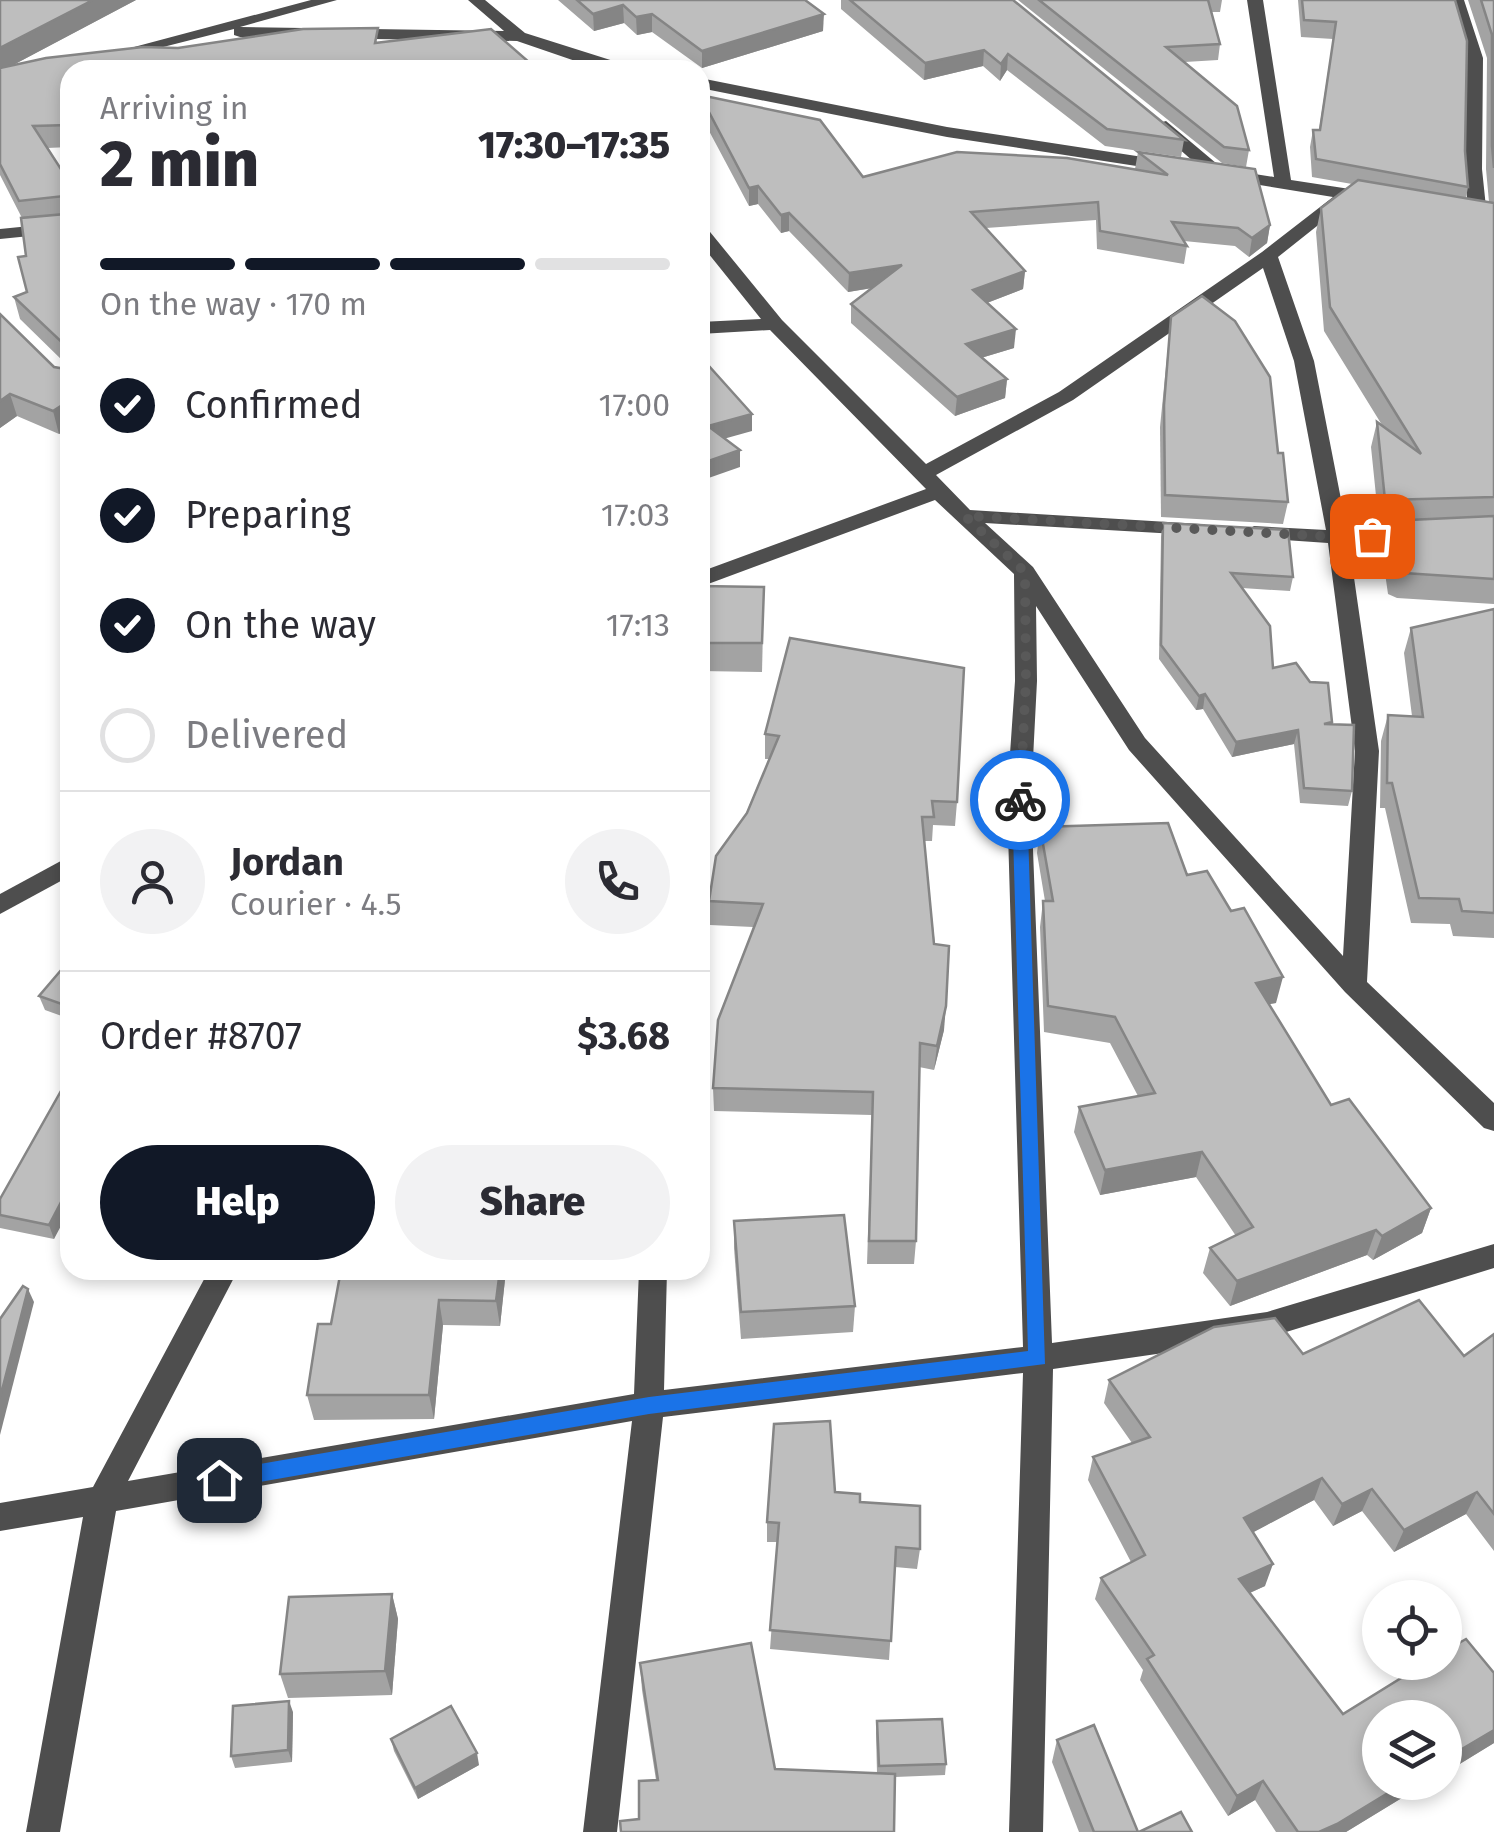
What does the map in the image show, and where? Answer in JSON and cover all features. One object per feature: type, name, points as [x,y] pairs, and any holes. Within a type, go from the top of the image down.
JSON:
[{"type":"street","points":[[93,60],[329,0]]},
{"type":"street","points":[[476,0],[519,36],[580,60]]},
{"type":"street","points":[[1254,0],[1283,182]]},
{"type":"street","points":[[1456,0],[1474,58],[1473,169],[1477,217]]},
{"type":"street","points":[[205,32],[519,36]]},
{"type":"street","points":[[710,85],[947,132],[1404,203]]},
{"type":"street","points":[[1147,114],[1218,173]]},
{"type":"street","points":[[710,576],[931,483],[1066,396],[1268,256],[1349,193]]},
{"type":"street","points":[[0,234],[60,228]]},
{"type":"street","points":[[710,244],[774,324],[1025,572],[1137,744],[1354,984],[1494,1120]]},
{"type":"street","points":[[1268,256],[1304,361],[1338,537],[1367,750],[1354,984]]},
{"type":"street","points":[[710,327],[774,324]]},
{"type":"street","points":[[965,516],[1338,537],[1435,532]]},
{"type":"street","points":[[1025,572],[1026,680],[1020,798],[1038,1358],[1026,1832]]},
{"type":"street","points":[[0,904],[60,871]]},
{"type":"street","points":[[0,1517],[649,1406],[1267,1325],[1494,1256]]},
{"type":"street","points":[[43,1832],[102,1500],[219,1280]]},
{"type":"street","points":[[600,1832],[649,1406],[653,1280]]},
{"type":"building","points":[[0,0],[93,0],[0,48]]},
{"type":"building","points":[[577,0],[805,0],[824,14],[702,51],[652,14],[636,17],[623,5],[593,14]]},
{"type":"building","points":[[850,0],[1013,0],[1184,140],[1107,129],[1008,54],[1001,64],[984,50],[925,63]]},
{"type":"building","points":[[1039,0],[1208,0],[1220,44],[1166,47],[1237,106],[1249,150],[1224,147]]},
{"type":"building","points":[[1302,0],[1455,0],[1467,41],[1468,187],[1316,159],[1313,130],[1320,130],[1336,22],[1304,20]]},
{"type":"building","points":[[1481,0],[1494,0],[1494,168],[1492,35]]},
{"type":"building","points":[[378,28],[375,43],[491,29],[527,60],[60,60],[60,125],[33,126],[60,168],[60,196],[19,201],[0,164],[0,68],[46,58],[143,47],[178,48],[303,29]]},
{"type":"building","points":[[710,97],[820,120],[863,177],[957,152],[1067,158],[1168,175],[1138,152],[1255,169],[1270,225],[1252,238],[1238,228],[1172,222],[1187,246],[1100,231],[1098,202],[971,212],[1025,271],[973,290],[1016,329],[966,344],[1007,379],[957,397],[851,304],[902,265],[849,273],[789,213],[781,215],[758,186],[749,188],[710,114]]},
{"type":"building","points":[[1358,180],[1494,203],[1494,497],[1385,500],[1377,422],[1421,454],[1330,307],[1321,208]]},
{"type":"building","points":[[60,214],[60,340],[14,297],[27,292],[18,257],[26,256],[21,218]]},
{"type":"building","points":[[1202,296],[1235,321],[1270,377],[1288,502],[1165,495],[1164,405],[1171,317]]},
{"type":"building","points":[[0,314],[54,367],[60,368],[60,406],[53,411],[10,394],[0,401]]},
{"type":"building","points":[[710,367],[752,414],[710,425]]},
{"type":"building","points":[[710,428],[740,450],[710,460]]},
{"type":"building","points":[[1494,516],[1494,579],[1404,573],[1395,569],[1388,521]]},
{"type":"building","points":[[1163,523],[1288,530],[1293,577],[1231,573],[1270,626],[1273,668],[1296,663],[1310,682],[1328,683],[1332,722],[1324,724],[1354,725],[1352,791],[1304,788],[1298,730],[1236,742],[1205,694],[1199,696],[1161,645]]},
{"type":"building","points":[[710,586],[764,587],[762,643],[710,643]]},
{"type":"building","points":[[1494,609],[1494,913],[1462,911],[1459,899],[1419,898],[1392,783],[1387,783],[1388,715],[1423,717],[1411,628]]},
{"type":"building","points":[[790,638],[964,668],[957,802],[932,801],[934,817],[922,817],[934,944],[949,946],[946,1006],[937,1046],[920,1043],[916,1241],[869,1241],[873,1092],[713,1088],[718,1020],[763,904],[710,901],[710,895],[716,856],[747,813],[779,736],[765,734]]},
{"type":"building","points":[[1168,823],[1187,875],[1207,871],[1231,911],[1244,908],[1283,977],[1256,983],[1331,1105],[1349,1099],[1431,1208],[1382,1236],[1376,1230],[1237,1281],[1210,1248],[1253,1227],[1202,1152],[1105,1170],[1079,1107],[1155,1093],[1115,1017],[1048,1006],[1043,901],[1053,901],[1040,827]]},
{"type":"building","points":[[60,971],[60,1003],[39,996]]},
{"type":"building","points":[[60,1093],[60,1204],[49,1225],[0,1215],[0,1199]]},
{"type":"building","points":[[844,1215],[855,1306],[741,1312],[734,1221]]},
{"type":"building","points":[[339,1280],[499,1280],[496,1301],[439,1300],[429,1395],[307,1395],[318,1324],[331,1324]]},
{"type":"building","points":[[23,1286],[28,1289],[0,1398],[0,1319]]},
{"type":"building","points":[[1419,1300],[1464,1356],[1494,1334],[1494,1514],[1477,1492],[1404,1530],[1372,1489],[1342,1504],[1322,1478],[1244,1518],[1273,1564],[1239,1579],[1343,1714],[1362,1702],[1362,1800],[1376,1800],[1319,1832],[1298,1832],[1263,1781],[1237,1796],[1147,1659],[1154,1655],[1101,1578],[1145,1555],[1093,1457],[1150,1437],[1109,1380],[1214,1327],[1275,1318],[1303,1354]]},
{"type":"building","points":[[830,1421],[835,1492],[860,1494],[860,1502],[920,1506],[920,1549],[896,1547],[891,1641],[770,1630],[779,1523],[767,1522],[774,1424]]},
{"type":"building","points":[[392,1594],[385,1671],[280,1674],[289,1597]]},
{"type":"building","points":[[1466,1639],[1494,1673],[1494,1730],[1462,1749],[1462,1700],[1366,1700],[1398,1680],[1462,1680],[1462,1641]]},
{"type":"building","points":[[751,1643],[775,1769],[895,1774],[894,1832],[621,1832],[620,1821],[639,1819],[639,1781],[658,1780],[640,1663]]},
{"type":"building","points":[[289,1701],[288,1750],[231,1756],[233,1706]]},
{"type":"building","points":[[451,1706],[477,1753],[415,1788],[391,1739]]},
{"type":"building","points":[[942,1719],[946,1764],[879,1766],[877,1721]]},
{"type":"building","points":[[1094,1725],[1138,1832],[1094,1832],[1057,1740]]},
{"type":"building","points":[[1181,1812],[1192,1832],[1139,1832]]},
{"type":"way so far","points":[[1020,800],[1026,680],[1025,572],[965,516],[1372,536]]},
{"type":"route","points":[[219,1480],[649,1406],[1038,1358],[1020,800]]}]
